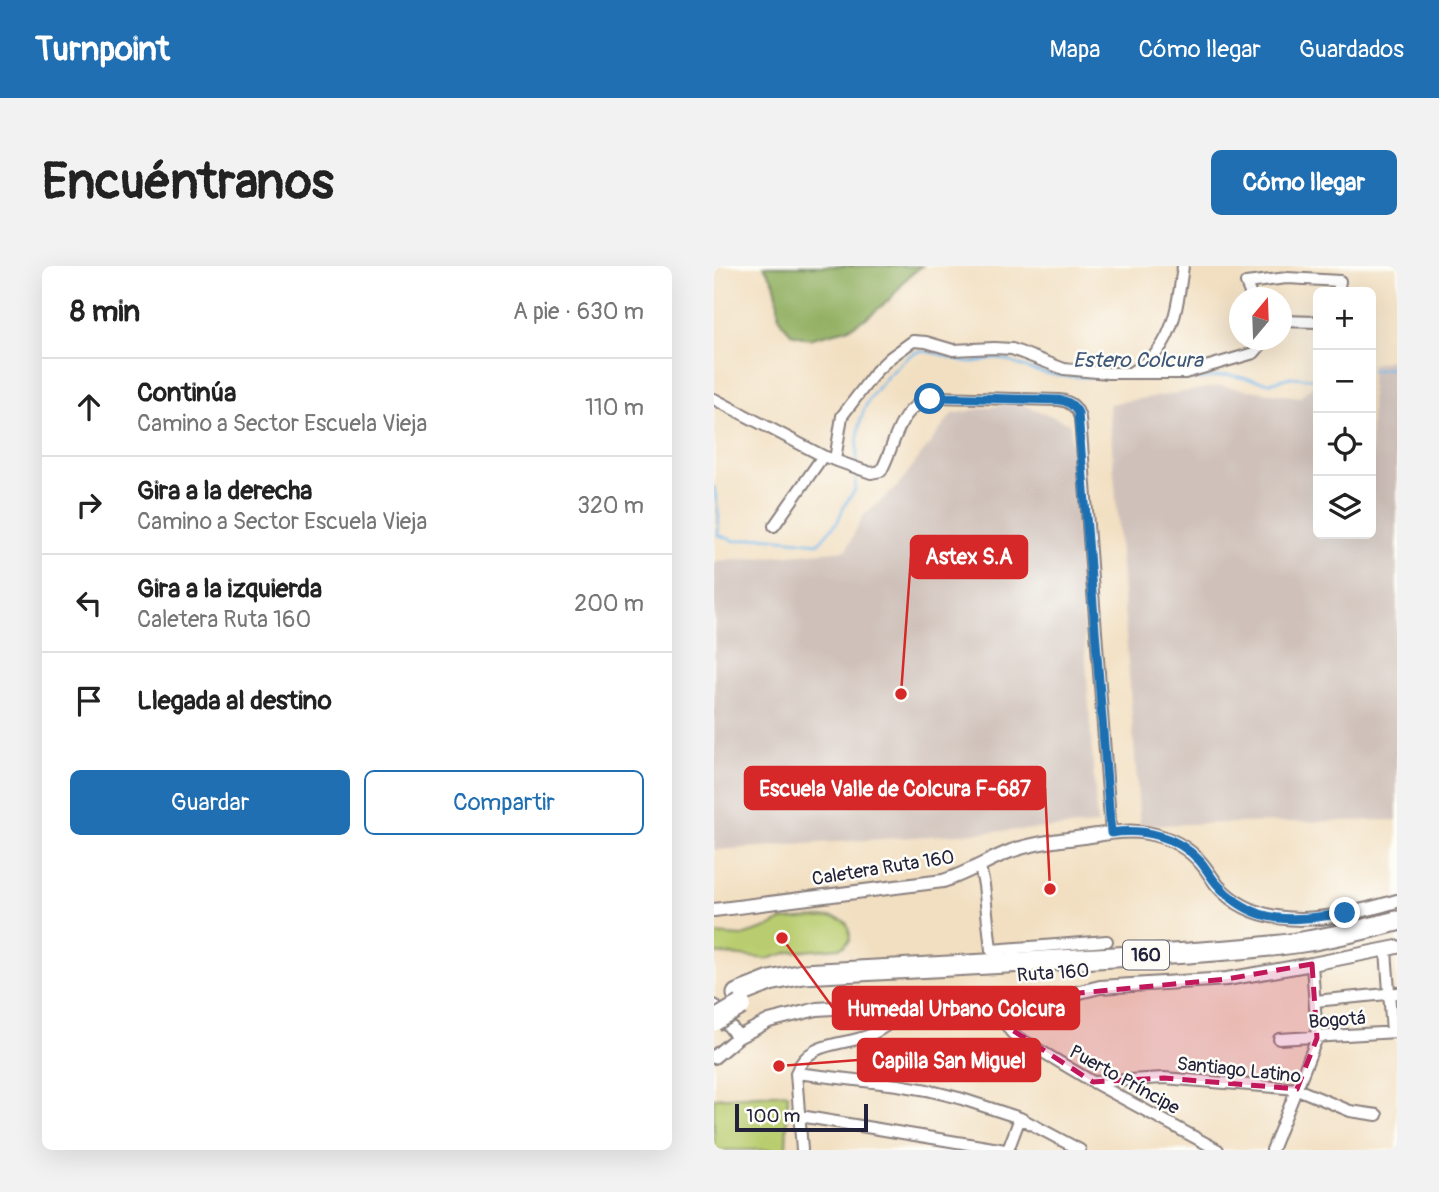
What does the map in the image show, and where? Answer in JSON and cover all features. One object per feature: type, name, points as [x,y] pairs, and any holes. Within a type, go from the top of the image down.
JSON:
[{"type":"highway","name":"Ruta 160","points":[[714,1021],[770,981],[803,974],[1249,948],[1321,939],[1397,920]]},
{"type":"highway","name":"Ruta 160","points":[[714,1006],[820,984],[1082,970],[1303,952],[1397,933]]},
{"type":"street","points":[[1130,373],[1156,353],[1165,339],[1171,326],[1183,266]]},
{"type":"street","points":[[1248,287],[1246,283],[1287,278],[1340,281],[1339,287]]},
{"type":"street","points":[[1292,321],[1313,322]]},
{"type":"street","points":[[835,460],[842,416],[877,370],[913,341],[953,350],[1012,349],[1064,369],[1130,373],[1185,373],[1257,350]]},
{"type":"street","points":[[714,399],[823,456],[871,473],[881,471],[904,417],[914,407],[936,397],[1059,400],[1076,408],[1080,418],[1111,833]]},
{"type":"street","points":[[774,526],[823,456]]},
{"type":"street","name":"Caletera Ruta 160","points":[[714,910],[930,883],[955,878],[1001,855],[1024,847],[1122,832],[1143,832],[1174,842],[1199,860],[1218,885],[1233,899],[1252,911],[1274,918],[1325,916],[1397,901]]},
{"type":"street","points":[[980,867],[991,950],[1107,941]]},
{"type":"street","points":[[714,1057],[738,1037],[769,1021],[833,1007],[991,998],[1027,1000],[1100,987],[1227,979],[1391,949],[1394,1032]]},
{"type":"street","points":[[1272,1150],[1317,1038],[1311,964]]},
{"type":"street","points":[[1315,1001],[1393,993]]},
{"type":"street","name":"Puerto Príncipe","points":[[1005,1000],[1006,1026],[1014,1035],[1217,1150]]},
{"type":"street","points":[[802,1150],[796,1073],[802,1061],[814,1051],[826,1046],[873,1034],[917,1002]]},
{"type":"street","points":[[714,1006],[738,1037]]},
{"type":"street","name":"Bogotá","points":[[1279,1040],[1394,1032]]},
{"type":"street","points":[[796,1073],[927,1090],[1020,1118],[1080,1150]]},
{"type":"street","name":"Santiago Latino","points":[[1093,1082],[1164,1078],[1297,1089],[1350,1111],[1377,1115]]},
{"type":"street","points":[[800,1116],[1007,1150],[1020,1118]]},
{"type":"highlighted area","points":[[1312,964],[1317,1038],[1297,1089],[1164,1078],[1093,1082],[1006,1026],[1005,1000],[1227,979]]},
{"type":"shaded area","points":[[1397,359],[1397,820],[1140,825],[1109,404],[1221,386],[1300,397],[1313,385],[1313,539],[1376,539],[1376,363]]},
{"type":"shaded area","points":[[1016,402],[1070,423],[1097,825],[714,850],[714,562],[846,550],[863,516],[897,487],[952,414]]},
{"type":"green space","points":[[764,266],[922,266],[868,317],[847,329],[809,339],[792,334],[782,323],[774,282]]},
{"type":"green space","points":[[832,917],[844,921],[849,930],[850,940],[839,948],[790,952],[767,959],[714,953],[714,934],[742,936],[782,920]]},
{"type":"green space","points":[[788,1093],[786,1150],[714,1150],[714,1098]]},
{"type":"waterway","name":"Estero Colcura","points":[[857,463],[860,422],[869,400],[885,379],[914,353],[930,352],[970,362],[996,358],[1048,374],[1096,377]]},
{"type":"waterway","name":"Estero Colcura","points":[[1376,370],[1397,367]]},
{"type":"waterway","name":"Estero Colcura","points":[[1173,378],[1200,379],[1229,375],[1270,383],[1290,377],[1313,379]]},
{"type":"waterway","name":"Estero Colcura","points":[[714,487],[719,516],[718,535],[736,541],[762,537],[819,543],[838,521],[855,490],[857,470]]},
{"type":"place","name":"Astex S.A","points":[[901,694]]},
{"type":"place","name":"Escuela Valle de Colcura F-687","points":[[1050,889]]},
{"type":"place","name":"Humedal Urbano Colcura","points":[[782,938]]},
{"type":"place","name":"Capilla San Miguel","points":[[779,1066]]},
{"type":"route","points":[[930,399],[1064,400],[1076,408],[1080,418],[1111,833],[1143,832],[1174,842],[1199,860],[1225,893],[1241,905],[1262,915],[1285,919],[1345,913]]}]
